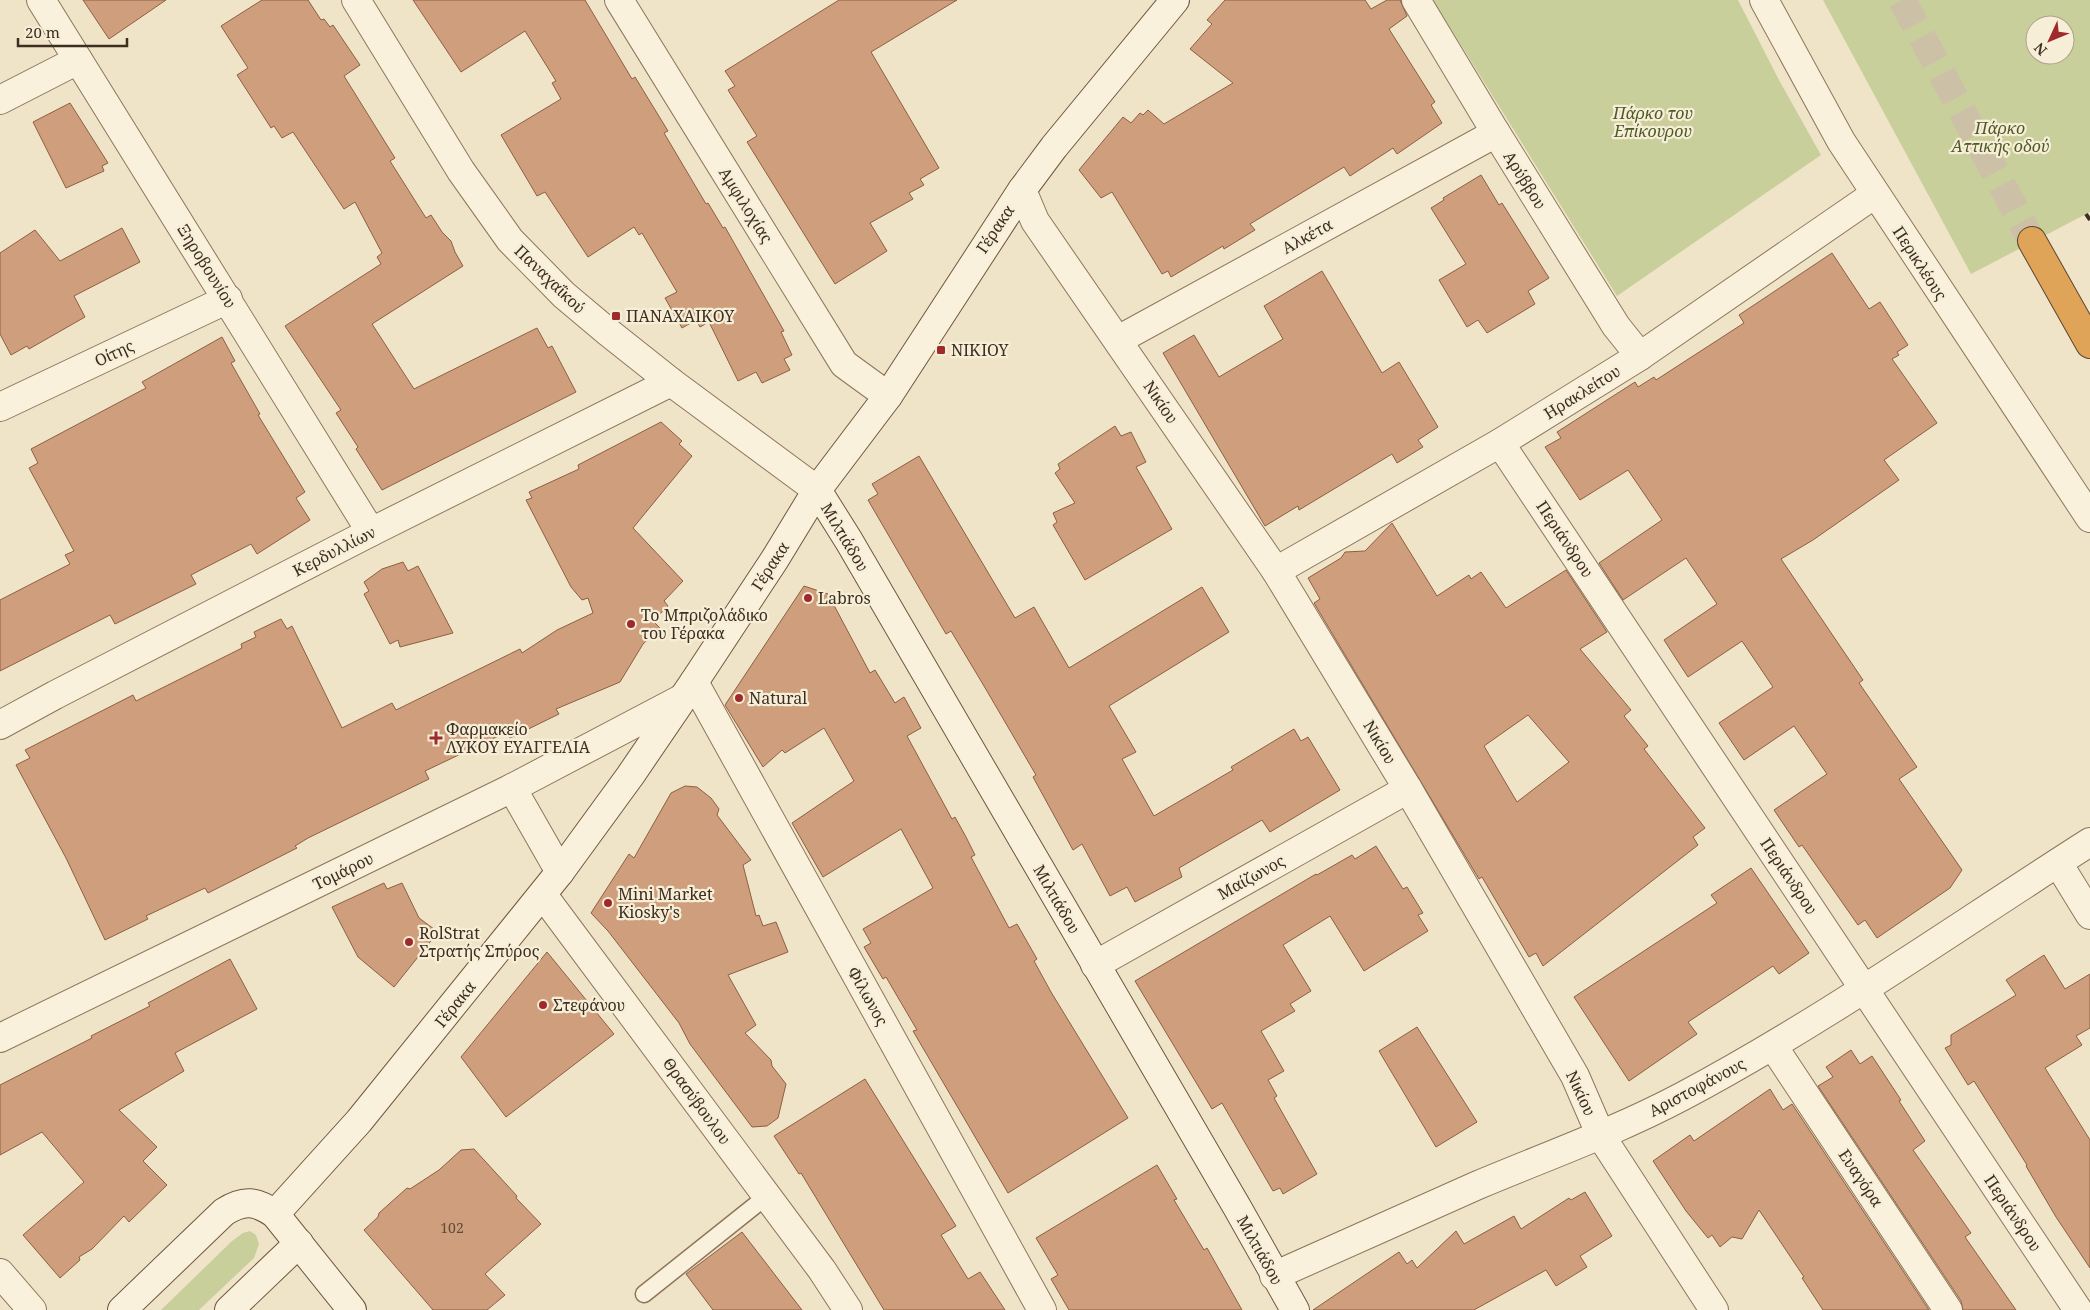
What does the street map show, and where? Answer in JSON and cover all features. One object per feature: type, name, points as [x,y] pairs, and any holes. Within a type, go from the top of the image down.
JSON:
[{"type":"highway","points":[[2032,241],[2090,344]]},
{"type":"street","name":"Ξηροβουνίου","points":[[41,0],[371,532]]},
{"type":"street","name":"Παναχαΐκού","points":[[356,0],[461,171],[510,240],[564,295],[671,382],[817,490]]},
{"type":"street","name":"Αμφιλοχίας","points":[[619,0],[844,364],[888,396]]},
{"type":"street","name":"Γέρακα","points":[[275,1214],[359,1121],[560,872],[630,776],[689,690],[775,559],[817,490],[888,396],[1022,190],[1054,147],[1175,0]]},
{"type":"street","name":"Αρύββου","points":[[1416,0],[1616,326],[1640,356]]},
{"type":"street","name":"Περικλέους","points":[[1764,0],[1841,141],[2090,518]]},
{"type":"street","points":[[0,100],[78,60]]},
{"type":"street","name":"Αλκέτα","points":[[1118,340],[1496,133]]},
{"type":"street","name":"Νικίου","points":[[1022,190],[1035,221],[1276,571],[1408,789],[1575,1076],[1601,1136],[1714,1310]]},
{"type":"street","name":"Ηρακλείτου","points":[[1276,571],[1500,443],[1640,356],[1875,194]]},
{"type":"street","name":"Οίτης","points":[[0,407],[228,299]]},
{"type":"street","name":"Κερδυλλίων","points":[[0,725],[55,694],[371,532],[671,382]]},
{"type":"street","name":"Περιάνδρου","points":[[1500,443],[2078,1310]]},
{"type":"street","name":"Μιλτιάδου","points":[[817,490],[849,541],[1237,1207],[1294,1310]]},
{"type":"street","name":"Τομάρου","points":[[0,1038],[512,788],[689,690]]},
{"type":"street","name":"Φίλωνος","points":[[689,690],[1042,1310]]},
{"type":"street","points":[[512,788],[560,872]]},
{"type":"street","name":"Μαίζωνος","points":[[1095,965],[1408,789]]},
{"type":"street","name":"Αριστοφάνους","points":[[1274,1276],[1479,1185],[1601,1136],[1682,1097],[1773,1046],[2090,842]]},
{"type":"street","points":[[2058,863],[2090,915]]},
{"type":"street","name":"Θρασύβουλου","points":[[543,894],[822,1270],[848,1310]]},
{"type":"street","name":"Ευαγόρα","points":[[1773,1046],[1948,1310]]},
{"type":"street","points":[[122,1310],[224,1212],[235,1205],[249,1203],[262,1205],[275,1214],[352,1310]]},
{"type":"street","points":[[229,1310],[299,1243]]},
{"type":"street","points":[[0,1273],[32,1310]]},
{"type":"lane","points":[[644,1294],[767,1196]]},
{"type":"green space","name":"Πάρκο του Επίκουρου","points":[[1433,0],[1738,0],[1779,80],[1821,155],[1617,296]]},
{"type":"green space","name":"Πάρκο Αττικής οδού","points":[[1823,0],[2090,0],[2090,212],[1971,274]]},
{"type":"green space","points":[[250,1231],[256,1235],[259,1244],[254,1258],[199,1310],[161,1310],[232,1241],[243,1233]]},
{"type":"building","points":[[83,0],[166,0],[109,39]]},
{"type":"building","points":[[262,0],[308,0],[321,20],[324,19],[330,27],[333,25],[360,65],[344,76],[395,158],[390,161],[426,218],[431,215],[442,232],[451,241],[463,266],[372,324],[414,389],[537,328],[548,348],[552,346],[576,392],[382,490],[336,413],[341,410],[285,326],[381,264],[377,257],[382,253],[355,202],[344,209],[293,132],[282,138],[274,126],[271,128],[237,75],[248,68],[221,26]]},
{"type":"building","points":[[413,0],[585,0],[632,79],[635,77],[668,131],[664,133],[706,204],[708,203],[723,228],[725,227],[784,331],[781,332],[792,355],[784,359],[790,370],[762,383],[756,372],[738,381],[709,322],[700,327],[696,320],[682,328],[665,298],[677,292],[642,233],[639,235],[634,227],[588,257],[545,192],[537,196],[501,135],[561,99],[552,83],[556,81],[525,31],[461,72]]},
{"type":"building","points":[[839,0],[957,0],[871,52],[939,168],[920,179],[924,185],[909,193],[913,199],[870,223],[887,251],[835,284],[747,142],[757,136],[728,90],[735,86],[725,71]]},
{"type":"building","points":[[1225,0],[1365,0],[1371,9],[1387,0],[1400,0],[1407,16],[1389,29],[1435,102],[1431,105],[1442,123],[1397,154],[1393,148],[1350,176],[1344,167],[1250,224],[1255,230],[1224,249],[1223,246],[1171,277],[1168,271],[1162,274],[1112,192],[1101,198],[1079,170],[1123,117],[1131,123],[1140,113],[1143,115],[1148,110],[1164,124],[1233,83],[1190,49],[1212,24],[1207,20]]},
{"type":"building","points":[[70,103],[108,163],[102,166],[104,171],[66,188],[33,122]]},
{"type":"building","points":[[1481,175],[1499,205],[1502,203],[1549,278],[1528,291],[1535,304],[1487,333],[1478,320],[1467,327],[1439,280],[1466,264],[1431,208],[1444,200],[1443,198]]},
{"type":"building","points":[[122,228],[140,262],[74,296],[85,317],[29,349],[27,346],[11,355],[0,334],[0,253],[35,230],[60,261]]},
{"type":"building","points":[[1832,253],[1869,309],[1880,302],[1908,345],[1897,352],[1899,355],[1892,359],[1937,423],[1884,460],[1899,480],[1813,540],[1781,559],[1863,680],[1859,683],[1917,767],[1899,779],[1962,870],[1950,888],[1877,938],[1865,920],[1858,925],[1802,845],[1799,847],[1774,810],[1827,774],[1794,726],[1744,760],[1719,723],[1773,687],[1742,641],[1688,677],[1664,640],[1717,604],[1686,558],[1623,600],[1599,563],[1662,520],[1628,470],[1580,500],[1545,447],[1561,438],[1557,432],[1635,382],[1638,387],[1654,377],[1656,380],[1744,323],[1739,315]]},
{"type":"building","points":[[1322,271],[1382,373],[1399,362],[1438,427],[1418,440],[1423,447],[1397,463],[1392,454],[1299,510],[1298,506],[1265,526],[1163,353],[1194,335],[1219,377],[1283,339],[1264,306]]},
{"type":"building","points":[[222,337],[235,361],[231,363],[260,414],[258,415],[305,492],[296,498],[310,520],[257,554],[251,544],[191,575],[196,584],[115,624],[110,615],[0,671],[0,600],[70,564],[65,555],[74,551],[29,468],[38,463],[31,449],[146,388],[142,382]]},
{"type":"building","points":[[661,422],[682,441],[679,444],[692,456],[633,528],[683,581],[664,601],[668,606],[653,621],[660,628],[643,644],[620,682],[556,709],[559,714],[510,738],[507,732],[425,771],[429,779],[308,838],[295,846],[297,848],[208,893],[205,888],[146,916],[148,919],[105,940],[66,858],[16,765],[30,758],[25,750],[133,695],[136,701],[242,648],[241,644],[256,637],[254,632],[281,619],[287,629],[292,626],[342,728],[392,703],[396,710],[520,649],[522,653],[557,630],[593,613],[588,598],[582,600],[571,587],[526,500],[532,498],[529,492],[579,469],[578,465]]},
{"type":"building","points":[[1115,426],[1121,436],[1131,432],[1146,462],[1136,467],[1172,529],[1085,580],[1053,525],[1057,522],[1053,513],[1075,503],[1055,473],[1060,469],[1058,464]]},
{"type":"building","points":[[919,456],[1015,618],[1034,607],[1069,668],[1202,587],[1229,632],[1109,706],[1136,752],[1122,759],[1154,816],[1233,770],[1231,767],[1294,729],[1301,741],[1308,737],[1340,790],[1270,832],[1262,820],[1179,868],[1182,877],[1135,902],[1127,887],[1110,896],[1082,844],[1073,850],[1033,777],[1036,775],[984,686],[951,631],[946,634],[868,500],[878,494],[872,484]]},
{"type":"building","points":[[1392,523],[1437,596],[1469,575],[1471,579],[1481,572],[1506,608],[1566,570],[1607,632],[1580,649],[1631,710],[1624,716],[1648,746],[1644,749],[1705,828],[1693,837],[1698,845],[1543,966],[1536,953],[1529,957],[1482,877],[1479,879],[1314,603],[1320,599],[1308,578],[1341,558],[1345,552],[1365,551]],"holes":[[[1528,715],[1569,762],[1517,802],[1484,746]]]},
{"type":"building","points":[[403,562],[408,571],[418,566],[453,633],[400,647],[398,640],[390,644],[364,594],[369,591],[364,582],[382,569]]},
{"type":"building","points":[[804,586],[828,594],[870,673],[875,670],[895,703],[904,697],[921,728],[907,736],[952,819],[955,817],[966,837],[975,855],[971,857],[1009,928],[1017,924],[1037,959],[1034,961],[1051,992],[1128,1118],[1008,1193],[913,1031],[917,1030],[886,977],[883,979],[864,947],[871,943],[863,929],[933,888],[901,829],[823,877],[792,823],[854,781],[824,728],[785,753],[782,750],[763,767],[725,705]]},
{"type":"building","points":[[685,786],[697,787],[711,798],[719,809],[717,815],[751,860],[743,865],[756,916],[759,915],[763,926],[776,922],[788,952],[728,975],[756,1025],[745,1033],[771,1060],[772,1066],[786,1084],[778,1118],[767,1126],[752,1127],[690,1044],[679,1023],[608,931],[591,913],[629,854],[634,858],[671,793]]},
{"type":"building","points":[[1376,846],[1403,889],[1407,887],[1423,913],[1418,915],[1428,931],[1364,971],[1330,916],[1283,945],[1311,991],[1290,1004],[1295,1011],[1261,1031],[1284,1071],[1268,1080],[1277,1096],[1274,1098],[1317,1174],[1283,1194],[1280,1188],[1273,1191],[1222,1103],[1212,1109],[1135,981],[1316,874],[1352,855],[1355,859]]},
{"type":"building","points":[[1751,868],[1809,953],[1779,974],[1773,966],[1688,1022],[1697,1034],[1629,1081],[1574,997],[1717,903],[1711,895]]},
{"type":"building","points":[[384,883],[387,889],[402,883],[419,918],[438,932],[394,987],[358,957],[332,907]]},
{"type":"building","points":[[547,952],[614,1034],[506,1117],[461,1057]]},
{"type":"building","points":[[2044,955],[2065,989],[2090,974],[2090,1028],[2076,1036],[2082,1045],[2045,1068],[2090,1140],[2090,1268],[2056,1217],[2027,1165],[1974,1081],[1968,1085],[1945,1048],[1951,1045],[1951,1035],[2016,995],[2006,980]]},
{"type":"building","points":[[230,959],[257,1009],[175,1053],[184,1071],[119,1110],[157,1147],[143,1161],[167,1185],[129,1222],[124,1216],[92,1249],[79,1257],[80,1260],[60,1278],[23,1235],[84,1182],[42,1132],[0,1155],[0,1085],[92,1038],[91,1036],[150,1006],[148,1003]]},
{"type":"building","points":[[1417,1027],[1477,1122],[1436,1147],[1379,1051]]},
{"type":"building","points":[[1851,1050],[1860,1064],[1872,1056],[1901,1100],[1899,1101],[1925,1141],[1913,1150],[1971,1233],[1965,1237],[2016,1310],[1963,1310],[1961,1301],[1818,1086],[1833,1077],[1826,1067]]},
{"type":"building","points":[[865,1079],[956,1226],[941,1235],[968,1279],[980,1272],[1005,1310],[884,1310],[801,1173],[799,1174],[774,1136]]},
{"type":"building","points":[[1770,1089],[1783,1110],[1792,1104],[1929,1310],[1823,1310],[1802,1278],[1804,1277],[1759,1210],[1742,1239],[1732,1237],[1720,1247],[1712,1235],[1708,1238],[1686,1211],[1653,1161],[1690,1135],[1694,1141]]},
{"type":"building","points":[[474,1149],[541,1224],[485,1274],[505,1295],[487,1310],[433,1310],[364,1230],[378,1217],[379,1213],[407,1188],[410,1189],[439,1170],[461,1150]]},
{"type":"building","points":[[1157,1165],[1177,1199],[1174,1200],[1204,1250],[1207,1248],[1242,1310],[1069,1310],[1051,1279],[1058,1275],[1036,1238]]},
{"type":"building","points":[[1585,1192],[1612,1236],[1580,1256],[1587,1267],[1556,1286],[1546,1270],[1474,1310],[1313,1310],[1399,1252],[1407,1264],[1412,1260],[1417,1268],[1456,1231],[1464,1244],[1514,1216],[1521,1229],[1569,1198],[1571,1200]]},
{"type":"building","points":[[742,1232],[802,1310],[713,1310],[686,1274]]},
{"type":"tunnel","points":[[1902,0],[2032,241]]},
{"type":"railway","points":[[2086,214],[2090,220]]},
{"type":"place","name":"ΠΑΝΑΧΑΙΚΟΥ","points":[[616,316]]},
{"type":"place","name":"ΝΙΚΙΟΥ","points":[[941,350]]},
{"type":"place","name":"Labros","points":[[808,598]]},
{"type":"place","name":"Το Μπριζολάδικο του Γέρακα","points":[[631,624]]},
{"type":"place","name":"Natural","points":[[739,698]]},
{"type":"place","name":"Φαρμακείο ΛΥΚΟΥ ΕΥΑΓΓΕΛΙΑ","points":[[436,738]]},
{"type":"place","name":"Mini Market Kiosky's","points":[[608,903]]},
{"type":"place","name":"RolStrat Στρατής Σπύρος","points":[[409,942]]},
{"type":"place","name":"Στεφάνου","points":[[543,1005]]}]
